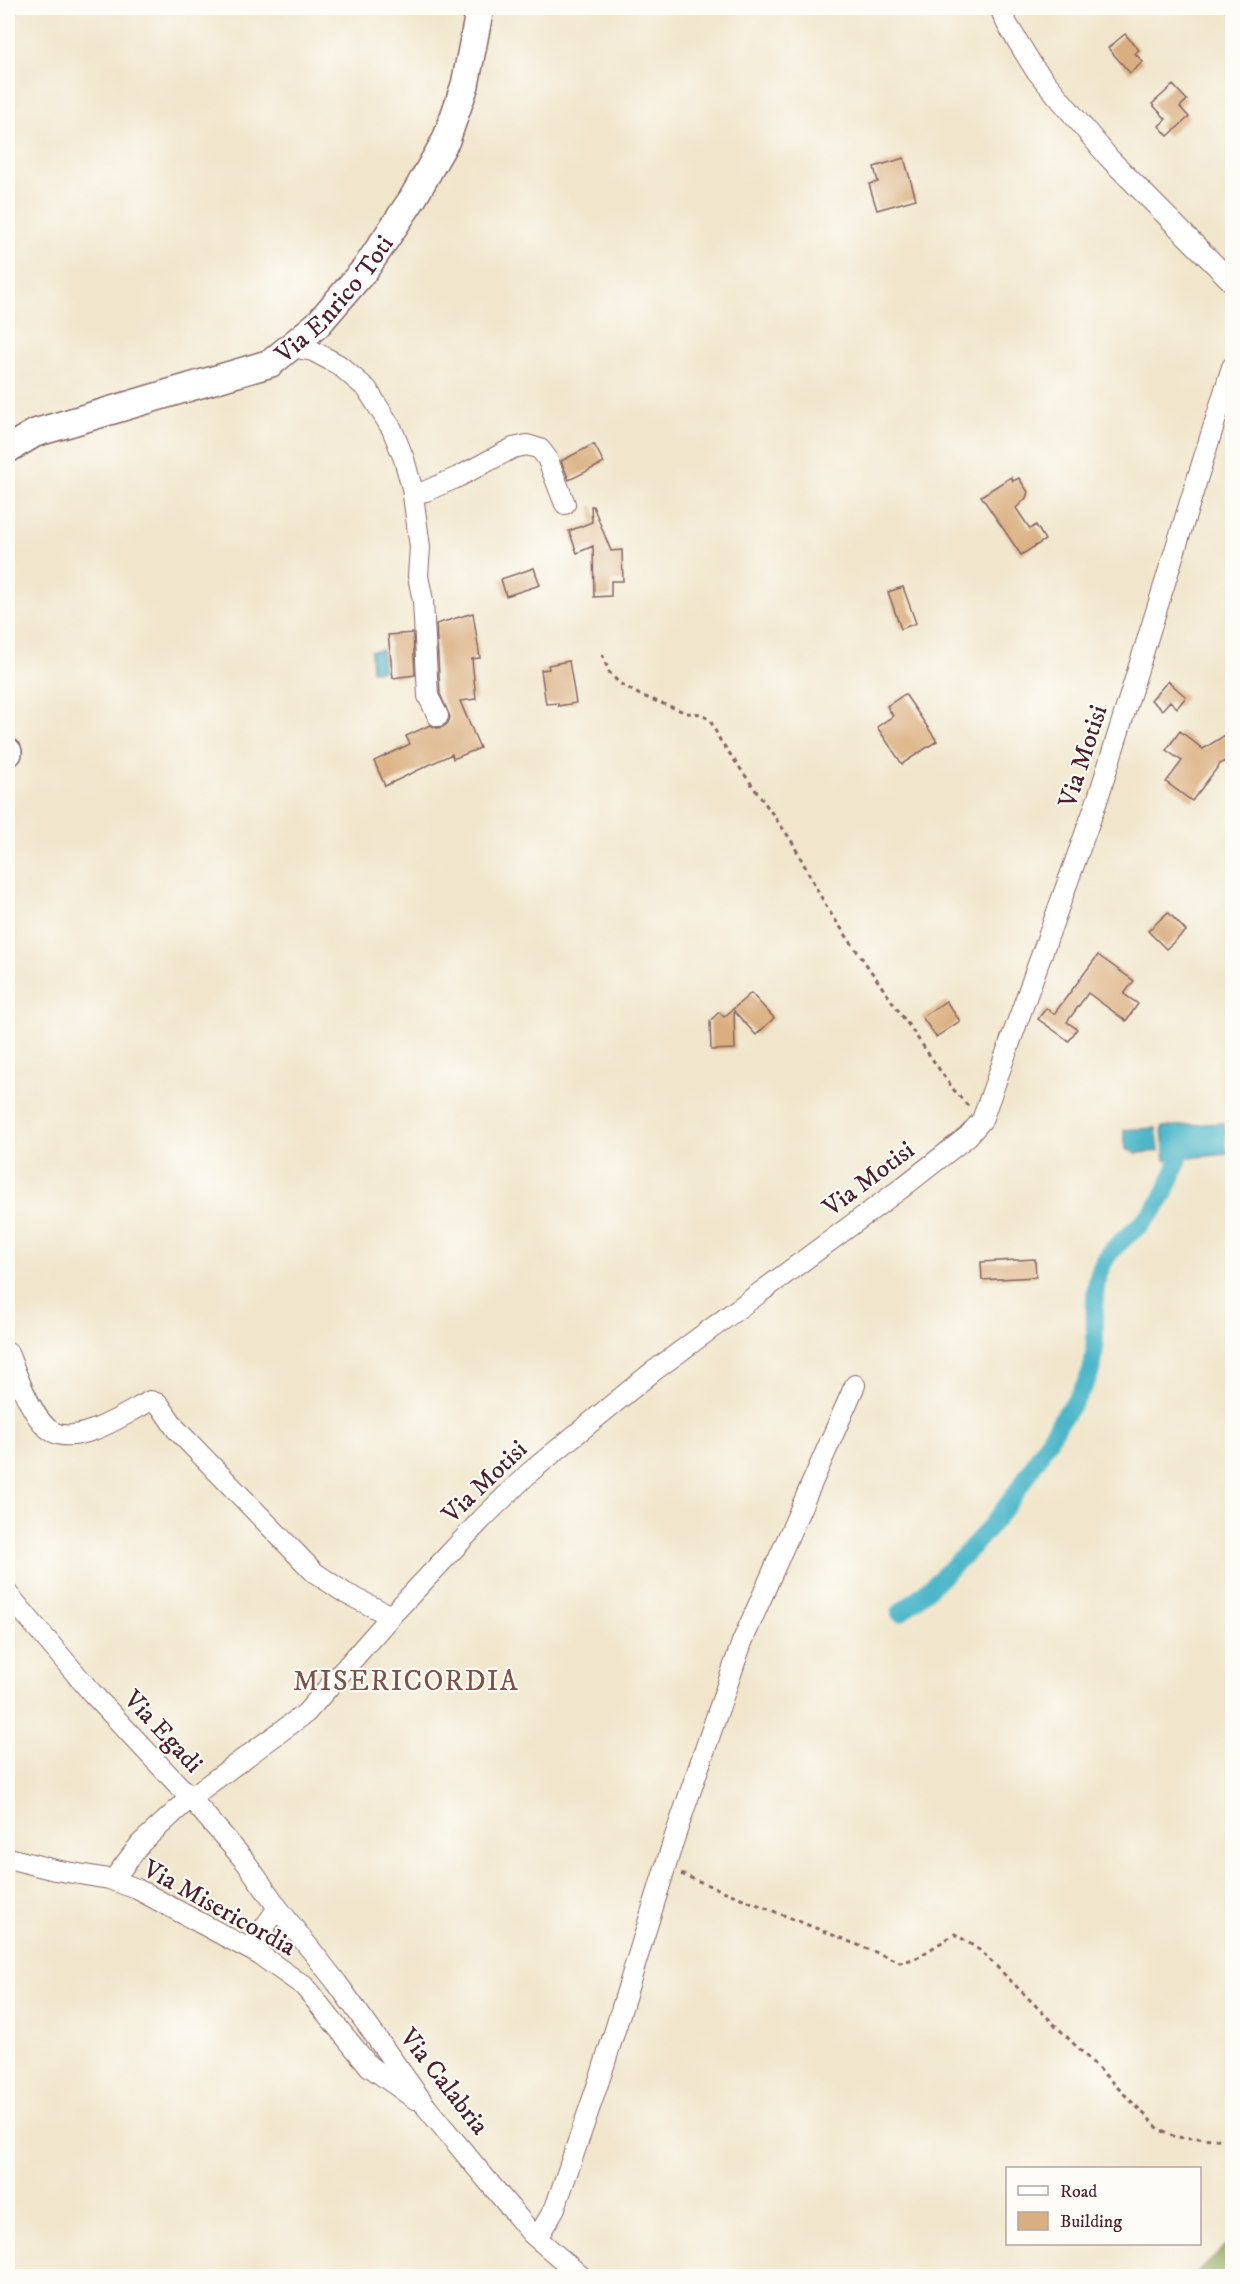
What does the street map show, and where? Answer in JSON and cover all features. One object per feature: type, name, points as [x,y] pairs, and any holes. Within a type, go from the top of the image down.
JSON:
[{"type":"main road","name":"Via Enrico Toti","points":[[8,449],[35,433],[271,363],[318,324],[366,268],[419,189],[446,140],[461,96],[480,8]]},
{"type":"street","points":[[1000,8],[1034,68],[1109,158],[1233,282]]},
{"type":"street","points":[[291,347],[313,351],[339,365],[367,389],[392,429],[404,459],[413,494],[420,547],[418,576],[423,601],[428,696],[438,716]]},
{"type":"street","name":"Via Motisi","points":[[111,1880],[141,1843],[190,1798],[306,1713],[391,1616],[482,1519],[530,1472],[651,1373],[899,1190],[968,1136],[982,1120],[1098,798],[1233,368]]},
{"type":"street","points":[[413,494],[458,477],[513,448],[527,445],[540,449],[547,458],[565,504]]},
{"type":"street","points":[[8,1353],[36,1416],[52,1432],[74,1435],[93,1431],[150,1401],[159,1404],[176,1429],[314,1572],[345,1593],[391,1616]]},
{"type":"street","points":[[537,2238],[555,2208],[602,2072],[665,1868],[742,1642],[855,1385]]},
{"type":"street","name":"Via Egadi","points":[[8,1594],[92,1693],[245,1861],[278,1908]]},
{"type":"street","name":"Via Misericordia","points":[[8,1858],[55,1870],[111,1880],[137,1889],[249,1949],[304,1986],[369,2066],[427,2108]]},
{"type":"street","points":[[249,1949],[278,1908]]},
{"type":"street","name":"Via Calabria","points":[[278,1908],[338,1983],[427,2108],[537,2238],[581,2277]]},
{"type":"path","points":[[602,654],[609,672],[619,683],[640,695],[687,713],[702,714],[711,722],[720,740],[791,840],[827,908],[953,1089],[982,1120]]},
{"type":"path","points":[[665,1868],[900,1962],[915,1959],[955,1934],[981,1951],[1161,2131],[1176,2137],[1233,2140]]},
{"type":"green space","points":[[1232,2239],[1232,2276],[1194,2276]]},
{"type":"water","points":[[382,650],[383,670],[372,671],[371,651]]},
{"type":"water","points":[[1224,1123],[1227,1154],[1165,1160],[1162,1127]]},
{"type":"water","points":[[1156,1128],[1159,1151],[1136,1153],[1126,1149],[1124,1130]]},
{"type":"building","points":[[1125,34],[1139,50],[1135,53],[1143,62],[1130,73],[1108,48]]},
{"type":"building","points":[[1173,85],[1187,100],[1180,107],[1189,117],[1168,136],[1159,126],[1166,119],[1152,104]]},
{"type":"building","points":[[904,158],[916,199],[877,210],[869,184],[878,182],[874,167]]},
{"type":"building","points":[[594,444],[604,463],[569,480],[561,461]]},
{"type":"building","points":[[1011,477],[1013,481],[1019,478],[1028,492],[1026,498],[1016,508],[1030,529],[1036,525],[1045,540],[1021,555],[981,496]]},
{"type":"building","points":[[591,506],[593,506],[611,551],[622,550],[623,581],[611,581],[611,596],[594,597],[593,546],[577,553],[569,531],[592,522]]},
{"type":"building","points":[[534,568],[540,585],[506,596],[501,579]]},
{"type":"building","points":[[903,587],[916,623],[901,629],[888,592]]},
{"type":"building","points":[[473,613],[480,658],[472,659],[476,699],[460,701],[480,748],[453,759],[452,754],[385,786],[374,761],[410,744],[406,736],[430,725],[437,728],[443,727],[448,723],[450,717],[440,694],[436,624]]},
{"type":"building","points":[[413,633],[415,675],[393,678],[388,635]]},
{"type":"building","points":[[569,661],[576,703],[558,706],[558,703],[546,704],[541,670],[549,669],[548,665]]},
{"type":"building","points":[[1168,681],[1186,697],[1177,708],[1170,701],[1162,710],[1151,700]]},
{"type":"building","points":[[905,694],[937,741],[902,764],[877,727],[893,716],[887,706]]},
{"type":"building","points":[[1233,730],[1233,756],[1220,764],[1192,801],[1166,782],[1182,761],[1166,750],[1180,731],[1203,749]]},
{"type":"building","points":[[1168,912],[1186,931],[1166,949],[1148,931]]},
{"type":"building","points":[[1098,955],[1134,981],[1124,994],[1138,1004],[1126,1021],[1088,993],[1067,1022],[1077,1029],[1069,1041],[1038,1019],[1046,1008],[1054,1014]]},
{"type":"building","points":[[751,993],[774,1018],[756,1035],[734,1011],[735,1049],[711,1050],[710,1021],[719,1012],[724,1017]]},
{"type":"building","points":[[946,1001],[960,1021],[936,1037],[922,1017]]},
{"type":"building","points":[[1035,1259],[1036,1277],[982,1280],[981,1262]]},
{"type":"waterway","points":[[900,1613],[949,1570],[1007,1506],[1083,1389],[1090,1374],[1094,1355],[1095,1293],[1101,1268],[1110,1253],[1158,1205],[1179,1158]]},
{"type":"district","name":"MISERICORDIA","points":[[406,1680]]}]
